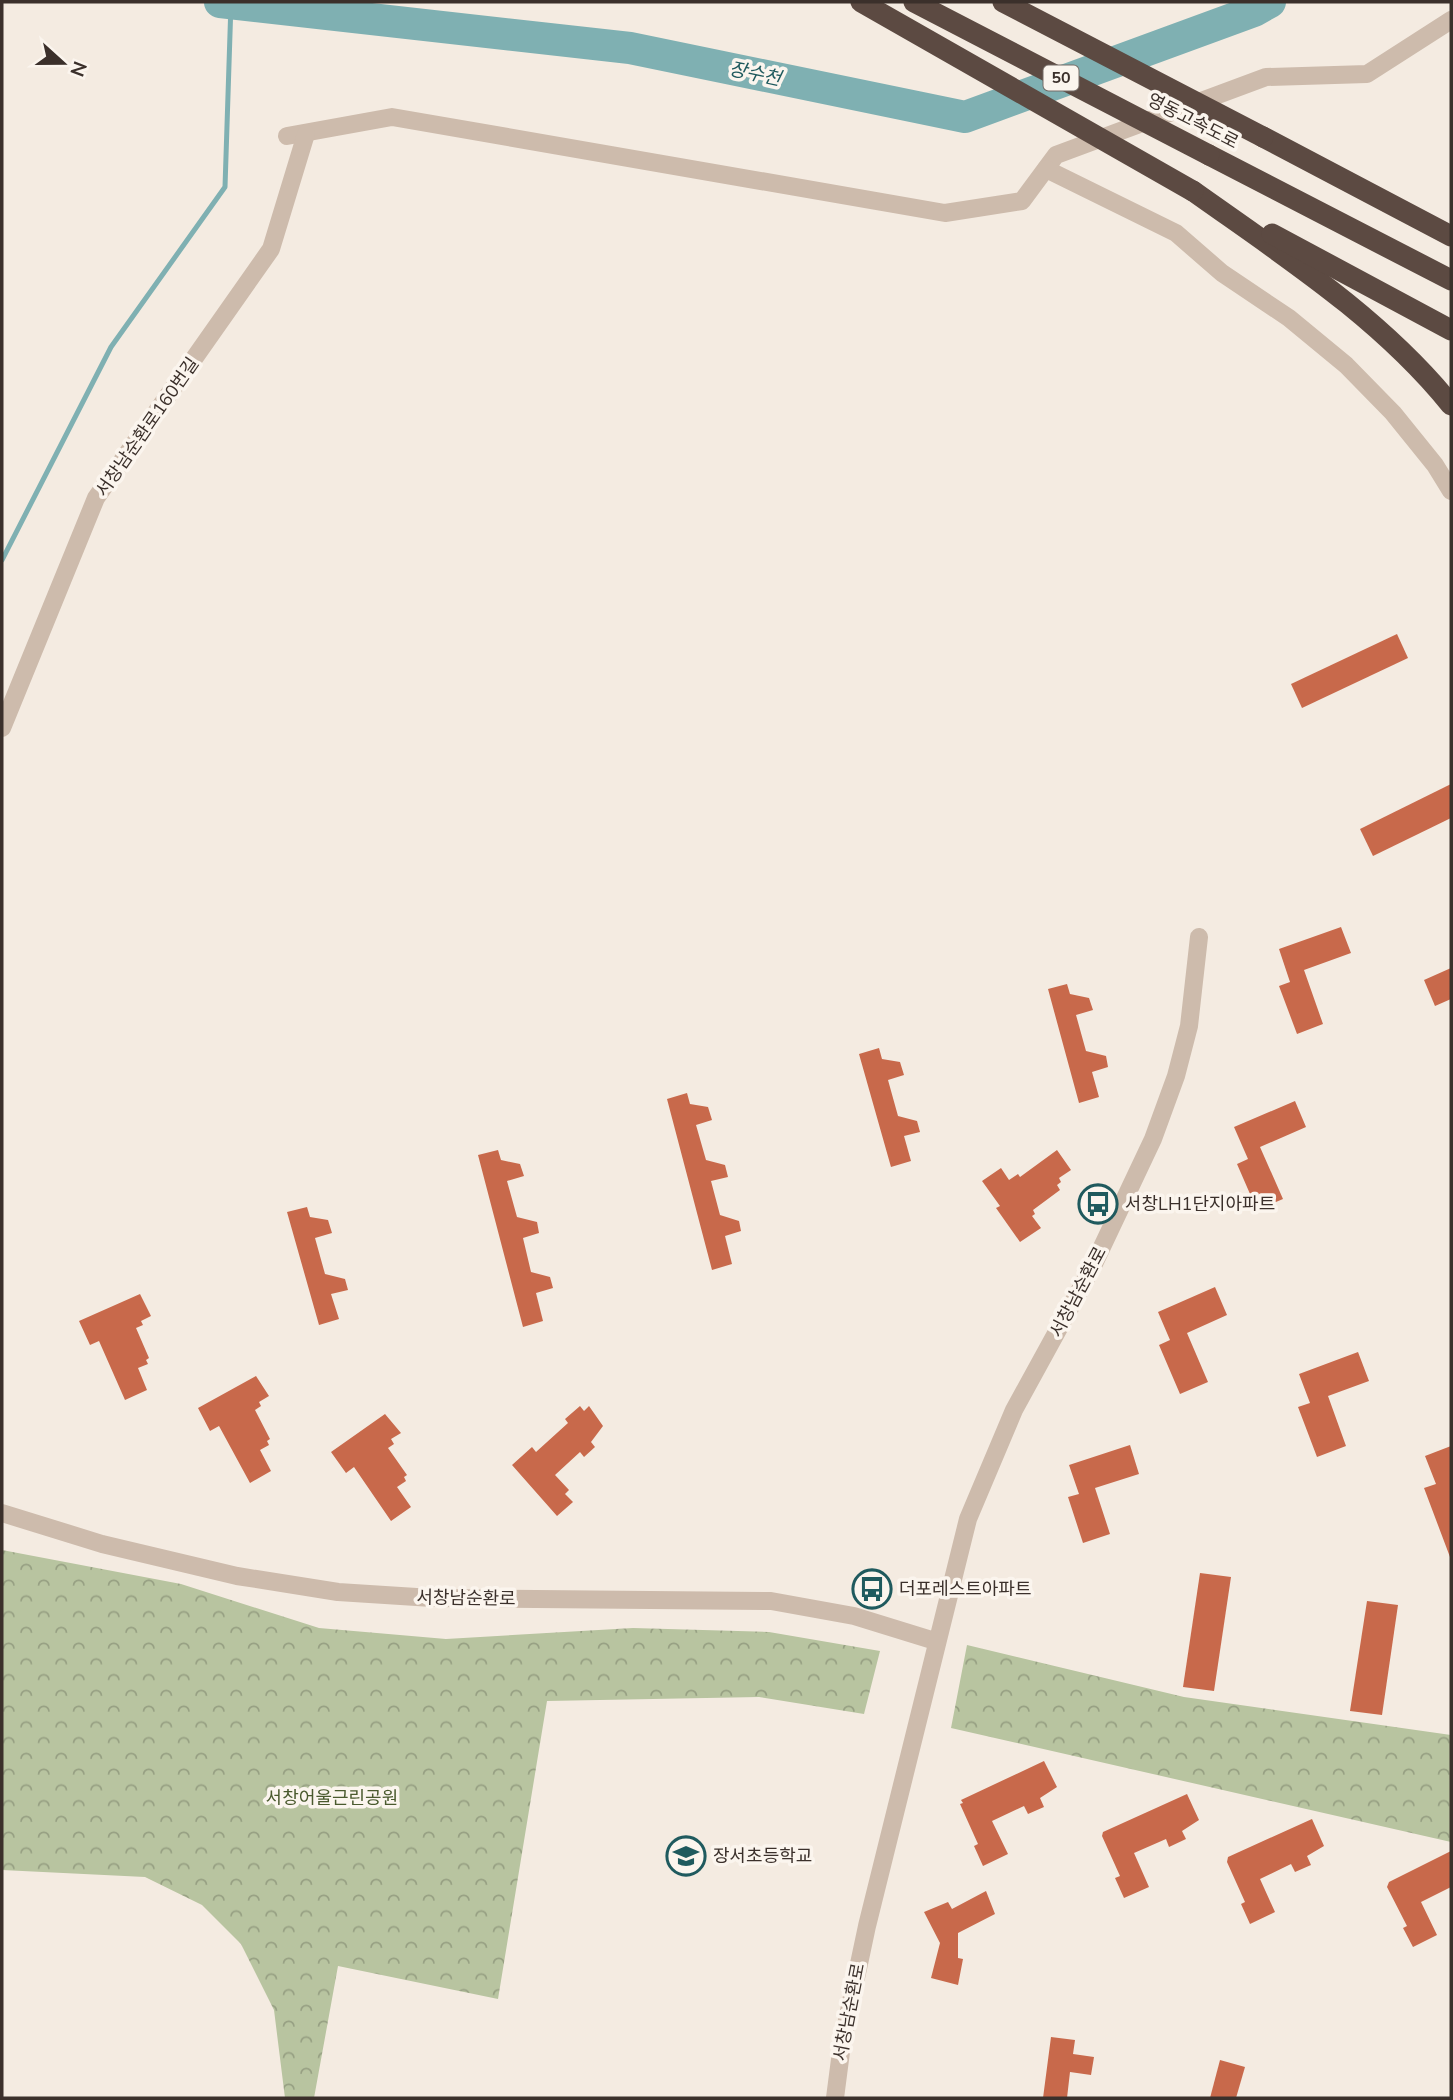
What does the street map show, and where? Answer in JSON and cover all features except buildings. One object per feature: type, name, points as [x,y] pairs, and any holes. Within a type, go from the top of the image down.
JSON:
[{"type":"highway","points":[[861,2],[1193,191],[1451,330]]},
{"type":"highway","name":"영동고속도로","points":[[914,2],[1451,280]]},
{"type":"highway","name":"영동고속도로","points":[[1003,2],[1451,236]]},
{"type":"highway","points":[[1193,191],[1309,274],[1383,335],[1451,405]]},
{"type":"street","points":[[287,136],[392,117],[945,213],[1022,201],[1056,155],[1266,77],[1367,74],[1451,20]]},
{"type":"street","name":"서창남순환로160번길","points":[[2,728],[96,498],[271,249],[306,134]]},
{"type":"street","points":[[1046,169],[1176,233],[1222,273],[1289,318],[1346,365],[1393,413],[1435,465],[1451,491]]},
{"type":"street","name":"서창남순환로","points":[[835,2098],[842,2044],[867,1926],[935,1641],[968,1519],[1003,1434],[1093,1266],[1153,1139],[1177,1076],[1189,1026],[1199,937]]},
{"type":"street","name":"서창남순환로","points":[[2,1513],[102,1544],[196,1567],[338,1592],[432,1598],[771,1601],[854,1616],[935,1641]]},
{"type":"green space","name":"서창어울근린공원","points":[[2,1550],[181,1584],[319,1628],[446,1639],[633,1628],[769,1632],[880,1651],[864,1714],[759,1697],[547,1701],[498,1999],[338,1966],[314,2098],[285,2098],[274,2010],[241,1944],[202,1905],[145,1877],[2,1870]]},
{"type":"green space","points":[[967,1645],[1184,1697],[1451,1735],[1451,1842],[951,1728]]},
{"type":"waterway","name":"장수천","points":[[220,2],[630,48],[965,117],[1254,11],[1270,2]]},
{"type":"waterway","points":[[2,560],[111,347],[225,187],[231,3]]},
{"type":"place","name":"서창LH1단지아파트","points":[[1098,1204]]},
{"type":"place","name":"더포레스트아파트","points":[[872,1589]]},
{"type":"place","name":"장서초등학교","points":[[686,1856]]}]
